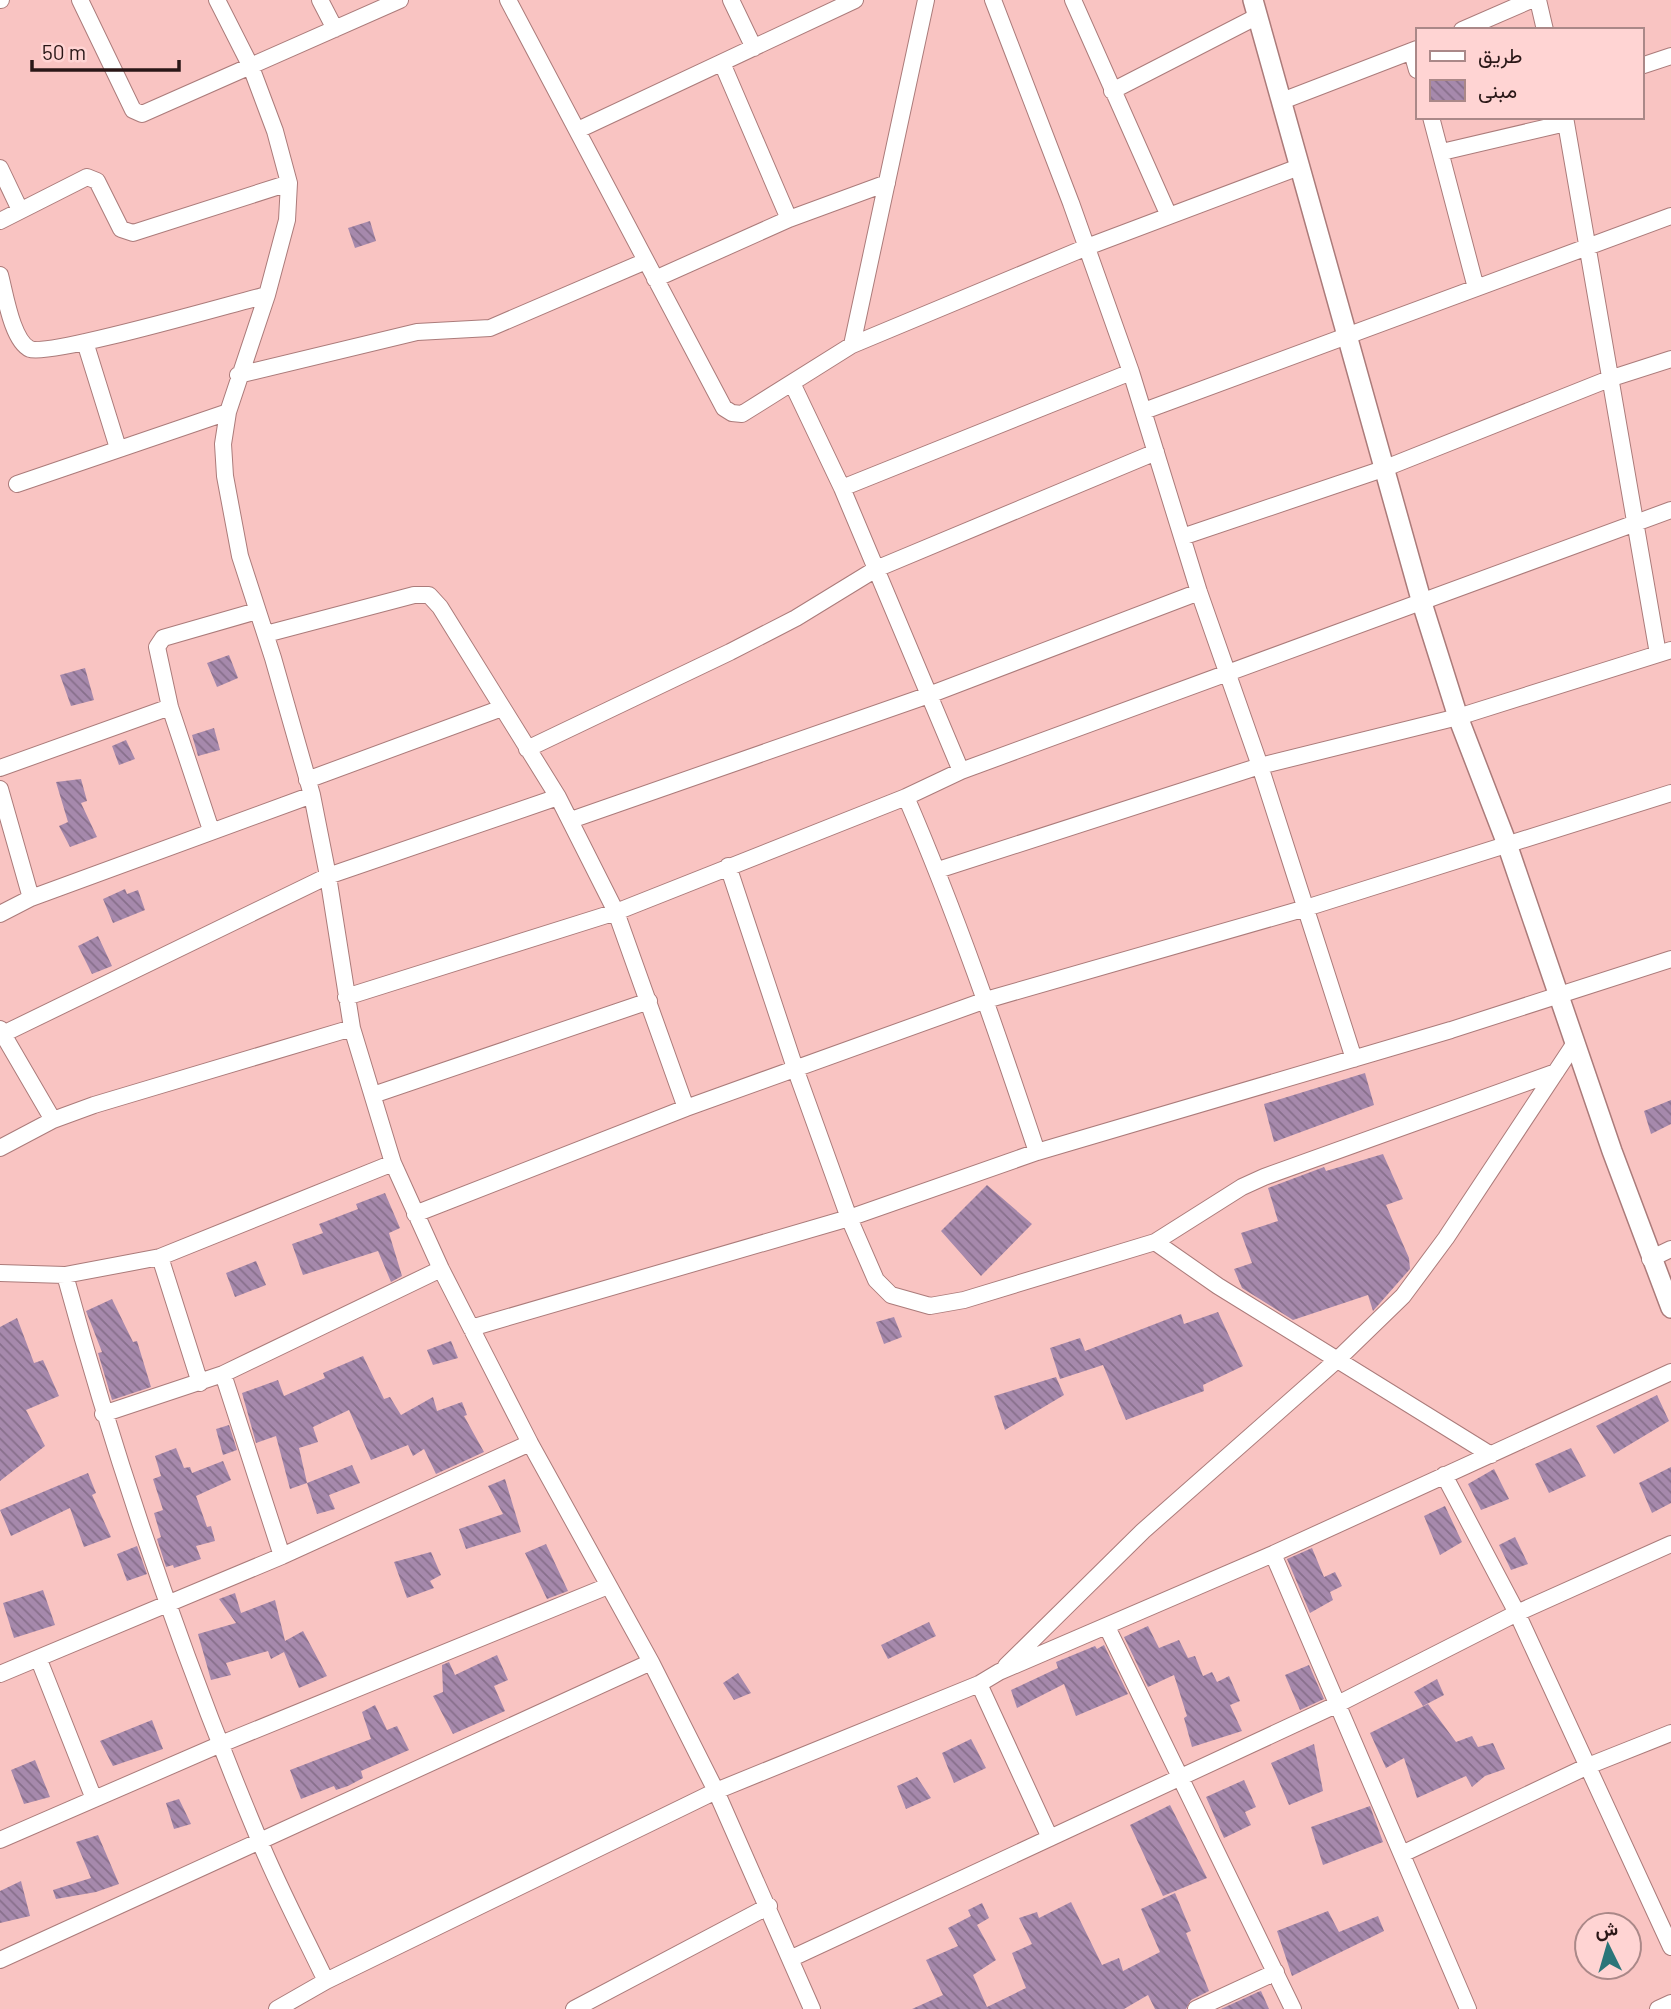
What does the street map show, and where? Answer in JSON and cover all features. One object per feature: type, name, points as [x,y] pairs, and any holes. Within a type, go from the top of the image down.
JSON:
[{"type":"street","points":[[80,0],[137,113],[142,114],[400,0]]},
{"type":"street","points":[[217,0],[251,67],[275,131],[289,183],[287,220],[267,295],[238,375],[228,412],[223,444],[225,476],[240,556],[310,787],[328,876],[352,1028],[393,1163],[415,1214],[530,1443],[651,1662],[716,1791],[813,2009]]},
{"type":"street","points":[[320,0],[335,29]]},
{"type":"street","points":[[508,0],[724,408],[732,414],[742,414],[852,345],[1087,247],[1299,167]]},
{"type":"street","points":[[731,0],[754,48]]},
{"type":"street","points":[[578,130],[855,0]]},
{"type":"street","points":[[852,345],[926,0]]},
{"type":"street","points":[[993,0],[1087,247],[1131,372],[1199,592],[1260,766],[1353,1059]]},
{"type":"street","points":[[1073,0],[1169,216]]},
{"type":"street","points":[[1467,28],[1531,0]]},
{"type":"street","points":[[1538,0],[1545,28]]},
{"type":"street","points":[[1112,91],[1255,8],[1383,469],[1458,717],[1507,844],[1650,1259],[1671,1308]]},
{"type":"street","points":[[1282,101],[1414,50]]},
{"type":"street","points":[[1643,65],[1671,56]]},
{"type":"street","points":[[722,63],[789,219]]},
{"type":"street","points":[[1433,119],[1476,288]]},
{"type":"street","points":[[937,870],[1260,766],[1458,717],[1664,652],[1635,523],[1565,120],[1442,152]]},
{"type":"street","points":[[0,168],[20,210]]},
{"type":"street","points":[[0,221],[87,177],[97,181],[121,229],[133,233],[289,183]]},
{"type":"street","points":[[655,279],[789,219],[887,183]]},
{"type":"street","points":[[1144,411],[1671,216]]},
{"type":"street","points":[[238,375],[417,332],[490,328],[646,261]]},
{"type":"street","points":[[0,275],[7,326],[30,348],[39,351],[85,342],[267,295]]},
{"type":"street","points":[[85,342],[118,448]]},
{"type":"street","points":[[1182,537],[1383,469],[1609,379],[1671,359]]},
{"type":"street","points":[[842,488],[1131,372]]},
{"type":"street","points":[[792,383],[842,488],[961,771]]},
{"type":"street","points":[[17,484],[228,412]]},
{"type":"street","points":[[527,749],[796,618],[876,569],[1156,452]]},
{"type":"street","points":[[346,997],[616,912],[906,797],[961,771],[1227,671],[1422,604],[1671,510]]},
{"type":"street","points":[[571,820],[929,695],[1199,592]]},
{"type":"street","points":[[265,634],[414,594],[429,595],[440,607],[571,820],[616,912],[686,1108]]},
{"type":"street","points":[[211,830],[170,707],[158,642],[254,603]]},
{"type":"street","points":[[0,768],[170,707]]},
{"type":"street","points":[[0,914],[31,898],[211,830],[502,708]]},
{"type":"street","points":[[0,789],[31,898]]},
{"type":"street","points":[[415,1214],[686,1108],[986,1000],[1306,908],[1671,793]]},
{"type":"street","points":[[53,1120],[2,1032],[328,876],[558,797]]},
{"type":"street","points":[[906,797],[986,1000],[1037,1152]]},
{"type":"street","points":[[728,866],[795,1068],[849,1218],[876,1280],[891,1295],[930,1306],[964,1300],[1155,1242],[1242,1187],[1264,1177],[1556,1072]]},
{"type":"street","points":[[471,1328],[849,1218],[1037,1152],[1353,1059],[1671,959]]},
{"type":"street","points":[[373,1095],[649,1001]]},
{"type":"street","points":[[0,1148],[53,1120],[352,1028]]},
{"type":"street","points":[[999,1672],[1143,1531],[1338,1359],[1410,1286],[1446,1238],[1575,1043]]},
{"type":"street","points":[[0,1273],[65,1275],[160,1257],[393,1163]]},
{"type":"street","points":[[1155,1242],[1208,1279],[1491,1455]]},
{"type":"street","points":[[1650,1259],[1671,1249]]},
{"type":"street","points":[[160,1257],[200,1383]]},
{"type":"street","points":[[103,1414],[223,1374],[441,1269]]},
{"type":"street","points":[[65,1275],[103,1414],[221,1744],[259,1840],[326,1981]]},
{"type":"street","points":[[277,2009],[326,1981],[716,1791],[979,1684],[999,1672],[1273,1553],[1671,1372]]},
{"type":"street","points":[[223,1374],[282,1556]]},
{"type":"street","points":[[1,1671],[39,1660],[282,1556],[530,1443]]},
{"type":"street","points":[[1444,1475],[1517,1613],[1667,1928],[1671,1947]]},
{"type":"street","points":[[792,1958],[1338,1704],[1517,1613],[1671,1544]]},
{"type":"street","points":[[1273,1553],[1468,2009]]},
{"type":"street","points":[[0,1840],[221,1744],[608,1586]]},
{"type":"street","points":[[1107,1627],[1293,2009]]},
{"type":"street","points":[[39,1660],[94,1799]]},
{"type":"street","points":[[0,1959],[651,1662]]},
{"type":"street","points":[[979,1684],[1050,1838]]},
{"type":"street","points":[[1402,1854],[1588,1766],[1671,1733]]},
{"type":"street","points":[[574,2009],[769,1906]]},
{"type":"street","points":[[1196,2009],[1276,1972]]},
{"type":"street","points":[[1658,2009],[1671,2003]]},
{"type":"building","points":[[370,221],[376,241],[355,248],[348,228]]},
{"type":"building","points":[[229,655],[238,678],[217,687],[207,663]]},
{"type":"building","points":[[85,668],[94,700],[71,706],[60,675]]},
{"type":"building","points":[[214,728],[220,750],[198,756],[192,735]]},
{"type":"building","points":[[126,740],[135,759],[119,765],[112,746]]},
{"type":"building","points":[[81,779],[87,801],[81,803],[97,837],[70,847],[59,826],[68,822],[56,782]]},
{"type":"building","points":[[125,889],[127,894],[138,890],[145,910],[113,923],[103,899]]},
{"type":"building","points":[[98,936],[112,966],[92,974],[78,946]]},
{"type":"building","points":[[1365,1073],[1374,1105],[1274,1142],[1264,1104]]},
{"type":"building","points":[[1671,1100],[1671,1124],[1651,1134],[1644,1111]]},
{"type":"building","points":[[1383,1154],[1403,1199],[1386,1205],[1409,1258],[1410,1269],[1373,1311],[1368,1295],[1293,1320],[1242,1288],[1234,1269],[1252,1263],[1241,1233],[1278,1221],[1268,1188],[1324,1167],[1326,1171]]},
{"type":"building","points":[[987,1185],[1032,1224],[981,1276],[941,1231]]},
{"type":"building","points":[[385,1193],[400,1228],[389,1233],[402,1276],[391,1282],[378,1251],[303,1275],[292,1244],[323,1233],[319,1224],[358,1209],[356,1204]]},
{"type":"building","points":[[256,1261],[266,1285],[235,1297],[226,1273]]},
{"type":"building","points":[[112,1299],[133,1342],[137,1341],[151,1387],[112,1400],[98,1353],[102,1352],[86,1311]]},
{"type":"building","points":[[1218,1312],[1243,1366],[1203,1385],[1204,1391],[1126,1420],[1103,1365],[1060,1379],[1050,1348],[1080,1338],[1085,1351],[1181,1314],[1184,1324]]},
{"type":"building","points":[[894,1317],[902,1337],[884,1344],[876,1322]]},
{"type":"building","points":[[17,1318],[34,1363],[43,1360],[59,1396],[26,1410],[45,1446],[0,1481],[0,1327]]},
{"type":"building","points":[[451,1341],[458,1358],[433,1365],[427,1350]]},
{"type":"building","points":[[363,1356],[384,1399],[390,1397],[401,1415],[433,1397],[437,1411],[462,1402],[467,1415],[464,1416],[484,1452],[436,1474],[424,1449],[413,1456],[408,1445],[371,1460],[349,1410],[313,1427],[318,1442],[299,1448],[307,1483],[290,1489],[276,1436],[256,1443],[242,1393],[278,1380],[284,1396],[325,1378],[323,1373]]},
{"type":"building","points":[[1056,1377],[1064,1395],[1005,1430],[994,1396]]},
{"type":"building","points":[[1657,1395],[1669,1421],[1614,1454],[1596,1426]]},
{"type":"building","points":[[229,1425],[237,1450],[223,1455],[216,1429]]},
{"type":"building","points":[[176,1448],[184,1468],[190,1467],[192,1473],[223,1461],[231,1480],[196,1496],[207,1527],[211,1526],[215,1541],[196,1546],[201,1559],[174,1568],[173,1565],[166,1567],[157,1539],[161,1537],[154,1513],[163,1510],[153,1479],[161,1476],[155,1456]]},
{"type":"building","points":[[1571,1448],[1586,1476],[1549,1493],[1535,1464]]},
{"type":"building","points":[[352,1465],[360,1483],[329,1495],[335,1509],[317,1514],[307,1483]]},
{"type":"building","points":[[1671,1467],[1671,1503],[1652,1513],[1639,1483]]},
{"type":"building","points":[[1494,1469],[1509,1499],[1481,1510],[1468,1484]]},
{"type":"building","points":[[88,1473],[96,1493],[92,1495],[111,1537],[84,1547],[70,1508],[11,1536],[0,1510]]},
{"type":"building","points":[[505,1479],[521,1532],[466,1549],[459,1529],[503,1514],[488,1486]]},
{"type":"building","points":[[1445,1506],[1462,1542],[1440,1555],[1424,1516]]},
{"type":"building","points":[[1515,1537],[1528,1564],[1511,1570],[1499,1545]]},
{"type":"building","points":[[546,1544],[568,1591],[547,1599],[525,1553]]},
{"type":"building","points":[[137,1546],[147,1574],[127,1581],[117,1554]]},
{"type":"building","points":[[1312,1548],[1324,1577],[1335,1572],[1342,1586],[1330,1592],[1333,1600],[1310,1613],[1287,1559]]},
{"type":"building","points":[[431,1552],[441,1575],[430,1581],[434,1588],[407,1598],[394,1562]]},
{"type":"building","points":[[43,1590],[55,1625],[14,1638],[3,1603]]},
{"type":"building","points":[[235,1593],[241,1613],[275,1600],[285,1641],[303,1631],[327,1676],[299,1688],[284,1652],[271,1659],[268,1651],[226,1663],[231,1675],[211,1680],[198,1634],[236,1623],[219,1599]]},
{"type":"building","points":[[929,1622],[936,1636],[888,1659],[881,1645]]},
{"type":"building","points":[[1148,1626],[1159,1648],[1179,1640],[1188,1658],[1195,1656],[1203,1676],[1212,1672],[1217,1682],[1229,1676],[1240,1701],[1230,1705],[1242,1731],[1192,1747],[1184,1718],[1187,1716],[1174,1675],[1148,1687],[1124,1637]]},
{"type":"building","points":[[1104,1645],[1128,1694],[1076,1716],[1064,1684],[1017,1708],[1011,1690],[1058,1668],[1056,1662]]},
{"type":"building","points":[[497,1655],[508,1680],[494,1686],[505,1711],[453,1734],[433,1696],[443,1692],[442,1665],[449,1662],[455,1675]]},
{"type":"building","points":[[1309,1665],[1324,1699],[1300,1710],[1285,1675]]},
{"type":"building","points":[[738,1673],[751,1693],[734,1700],[723,1683]]},
{"type":"building","points":[[1437,1679],[1444,1695],[1423,1706],[1414,1692]]},
{"type":"building","points":[[1428,1704],[1456,1742],[1472,1736],[1478,1747],[1493,1743],[1505,1769],[1485,1776],[1472,1787],[1466,1776],[1417,1798],[1404,1758],[1386,1768],[1370,1733]]},
{"type":"building","points":[[375,1705],[387,1730],[397,1726],[409,1750],[361,1771],[363,1778],[348,1786],[336,1790],[334,1786],[301,1799],[290,1770],[371,1739],[362,1712]]},
{"type":"building","points":[[152,1720],[163,1749],[113,1766],[100,1741]]},
{"type":"building","points":[[971,1739],[986,1768],[954,1783],[942,1753]]},
{"type":"building","points":[[1314,1744],[1323,1791],[1289,1805],[1271,1763]]},
{"type":"building","points":[[35,1760],[50,1797],[24,1804],[11,1770]]},
{"type":"building","points":[[917,1777],[931,1798],[906,1809],[897,1786]]},
{"type":"building","points":[[1244,1780],[1256,1807],[1245,1812],[1251,1825],[1224,1838],[1206,1797]]},
{"type":"building","points":[[179,1799],[191,1824],[174,1829],[166,1803]]},
{"type":"building","points":[[1170,1805],[1207,1878],[1163,1896],[1130,1825]]},
{"type":"building","points":[[1370,1806],[1383,1842],[1323,1865],[1311,1827]]},
{"type":"building","points":[[98,1835],[119,1884],[96,1892],[56,1899],[53,1890],[91,1878],[76,1842]]},
{"type":"building","points":[[21,1881],[30,1916],[0,1923],[0,1891]]},
{"type":"building","points":[[1175,1893],[1191,1931],[1186,1933],[1209,1991],[1191,2000],[1186,2009],[1155,2009],[1148,1995],[1124,2009],[912,2009],[943,1995],[926,1960],[958,1946],[948,1928],[971,1916],[968,1910],[982,1903],[989,1918],[977,1925],[996,1960],[973,1975],[987,2007],[1026,1988],[1012,1953],[1032,1944],[1019,1918],[1037,1912],[1039,1918],[1071,1902],[1102,1965],[1119,1958],[1123,1971],[1160,1952],[1141,1909]]},
{"type":"building","points":[[1328,1911],[1339,1932],[1378,1916],[1384,1931],[1292,1976],[1277,1931]]},
{"type":"building","points":[[1261,1991],[1269,2009],[1221,2009],[1258,1992]]}]
